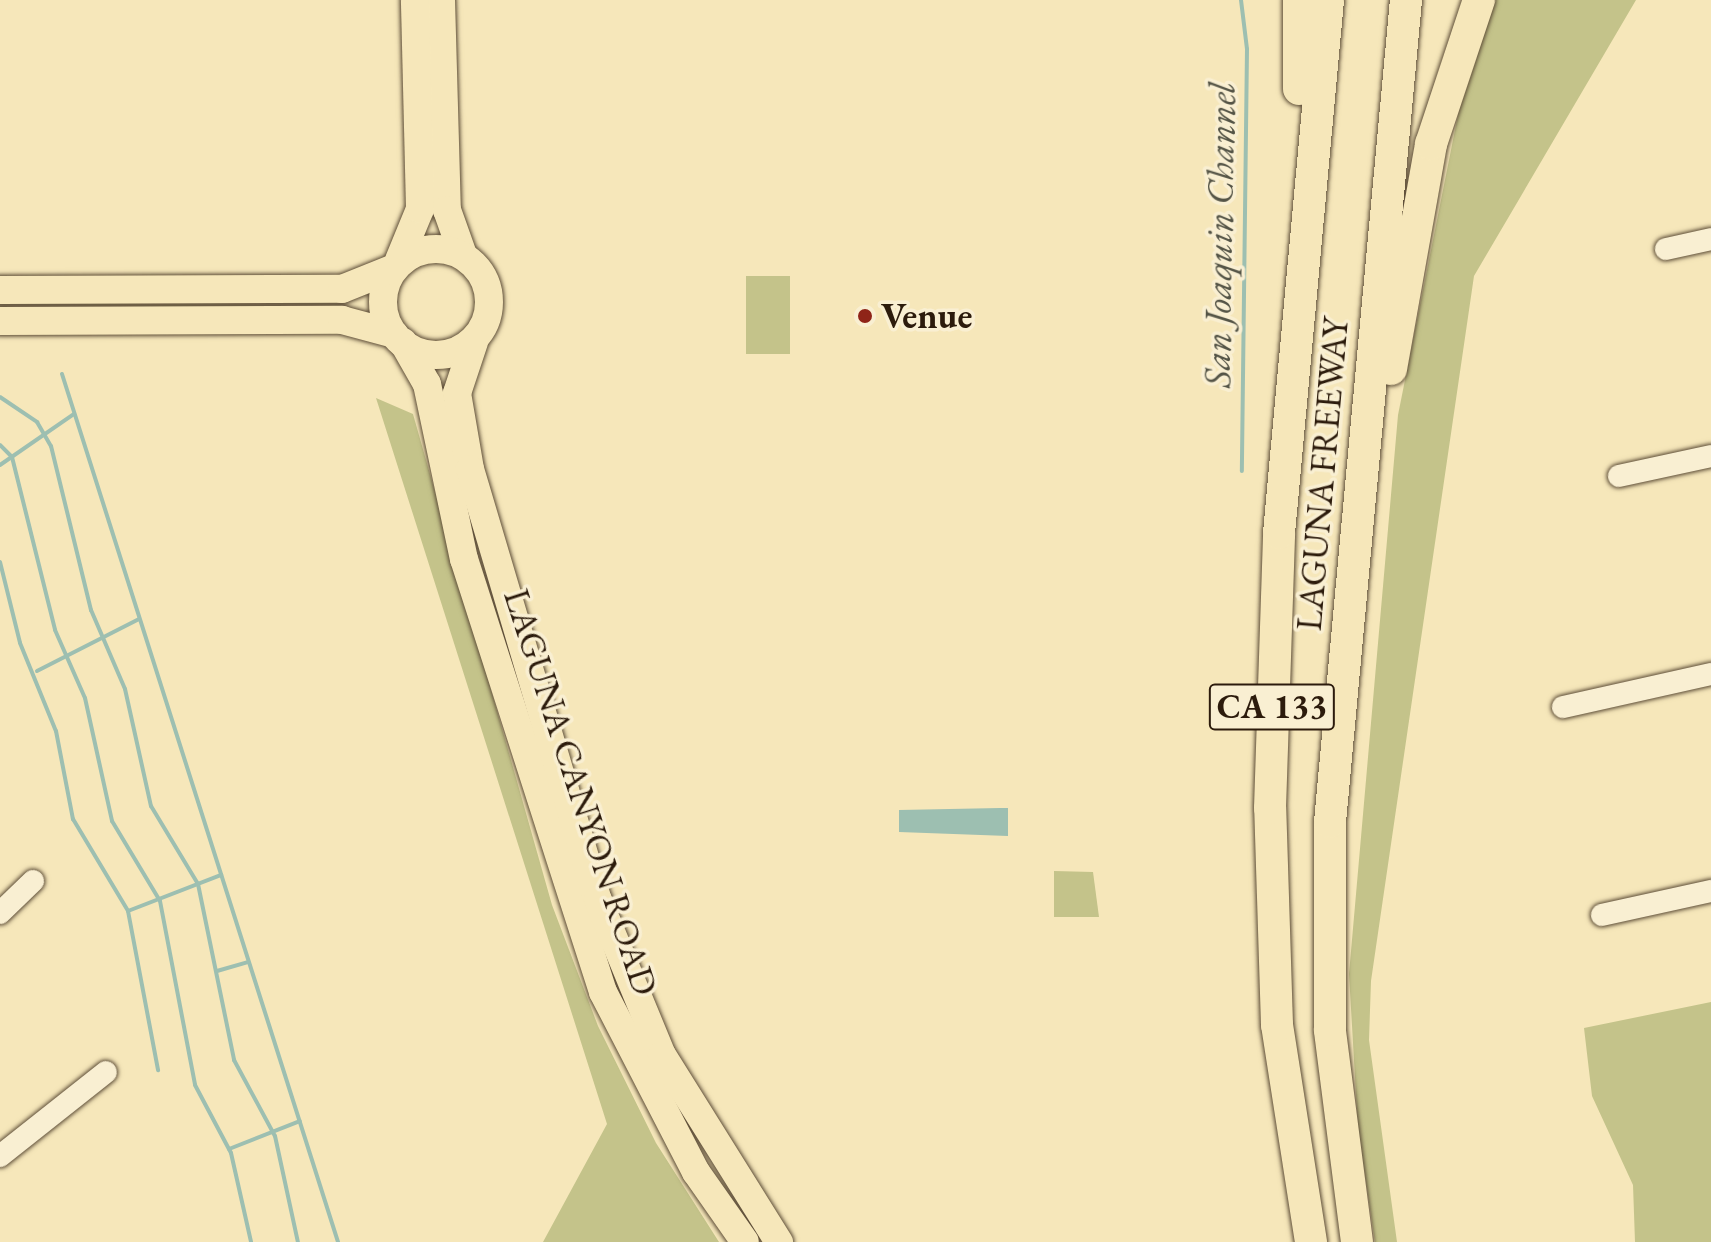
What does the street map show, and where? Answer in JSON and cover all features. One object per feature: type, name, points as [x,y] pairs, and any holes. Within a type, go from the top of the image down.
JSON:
[{"type":"highway","points":[[1297,332],[1292,248],[1299,0]]},
{"type":"highway","name":"LAGUNA FREEWAY","points":[[1311,1242],[1283,1083],[1270,916],[1273,642],[1297,332],[1328,0]]},
{"type":"highway","name":"LAGUNA FREEWAY","points":[[1357,1242],[1330,1030],[1330,822],[1406,0]]},
{"type":"highway","points":[[1346,655],[1366,614],[1380,440],[1421,195],[1450,74],[1479,0]]},
{"type":"main road","points":[[398,338],[383,302],[394,265],[420,209],[415,0]]},
{"type":"main road","points":[[0,321],[342,320],[439,354],[474,342],[489,312],[489,291],[463,255],[447,210],[441,0]]},
{"type":"main road","points":[[0,290],[342,289],[423,251],[463,255]]},
{"type":"main road","name":"LAGUNA CANYON ROAD","points":[[398,338],[427,384],[464,559],[589,909],[662,1055],[779,1242]]},
{"type":"main road","name":"LAGUNA CANYON ROAD","points":[[474,342],[457,393],[470,469],[589,909],[637,1067],[745,1242]]},
{"type":"street","points":[[1666,249],[1711,239]]},
{"type":"street","points":[[1619,476],[1711,456]]},
{"type":"street","points":[[1563,707],[1711,674]]},
{"type":"street","points":[[0,913],[33,881]]},
{"type":"street","points":[[1602,915],[1711,891]]},
{"type":"street","points":[[0,1156],[106,1072]]},
{"type":"shaded area","points":[[1495,0],[1636,0],[1474,276],[1371,981],[1369,1040],[1397,1242],[1375,1242],[1358,1129],[1349,974],[1398,415],[1461,100]]},
{"type":"shaded area","points":[[746,276],[790,276],[790,354],[746,354]]},
{"type":"shaded area","points":[[376,398],[413,414],[552,905],[598,1026],[656,1143],[719,1242],[543,1242],[607,1124]]},
{"type":"shaded area","points":[[1008,808],[1008,836],[899,832],[899,810]]},
{"type":"shaded area","points":[[1054,871],[1093,872],[1099,917],[1054,917]]},
{"type":"shaded area","points":[[1711,1002],[1711,1242],[1635,1242],[1633,1185],[1592,1096],[1584,1028]]},
{"type":"waterway","name":"San Joaquin Channel","points":[[1241,0],[1247,49],[1242,471]]},
{"type":"waterway","points":[[62,374],[338,1242]]},
{"type":"waterway","points":[[0,397],[37,422],[51,446],[91,610],[125,689],[151,806],[198,884],[234,1060],[275,1136],[298,1242]]},
{"type":"waterway","points":[[0,465],[74,414]]},
{"type":"waterway","points":[[0,445],[12,457],[55,630],[85,698],[112,821],[160,901],[195,1085],[231,1153],[251,1242]]},
{"type":"waterway","points":[[0,562],[20,643],[56,731],[73,819],[128,911],[158,1070]]},
{"type":"waterway","points":[[37,671],[139,619]]},
{"type":"waterway","points":[[128,911],[221,875]]},
{"type":"waterway","points":[[217,971],[248,962]]},
{"type":"waterway","points":[[229,1149],[300,1121]]},
{"type":"place","name":"Venue","points":[[865,316]]}]
